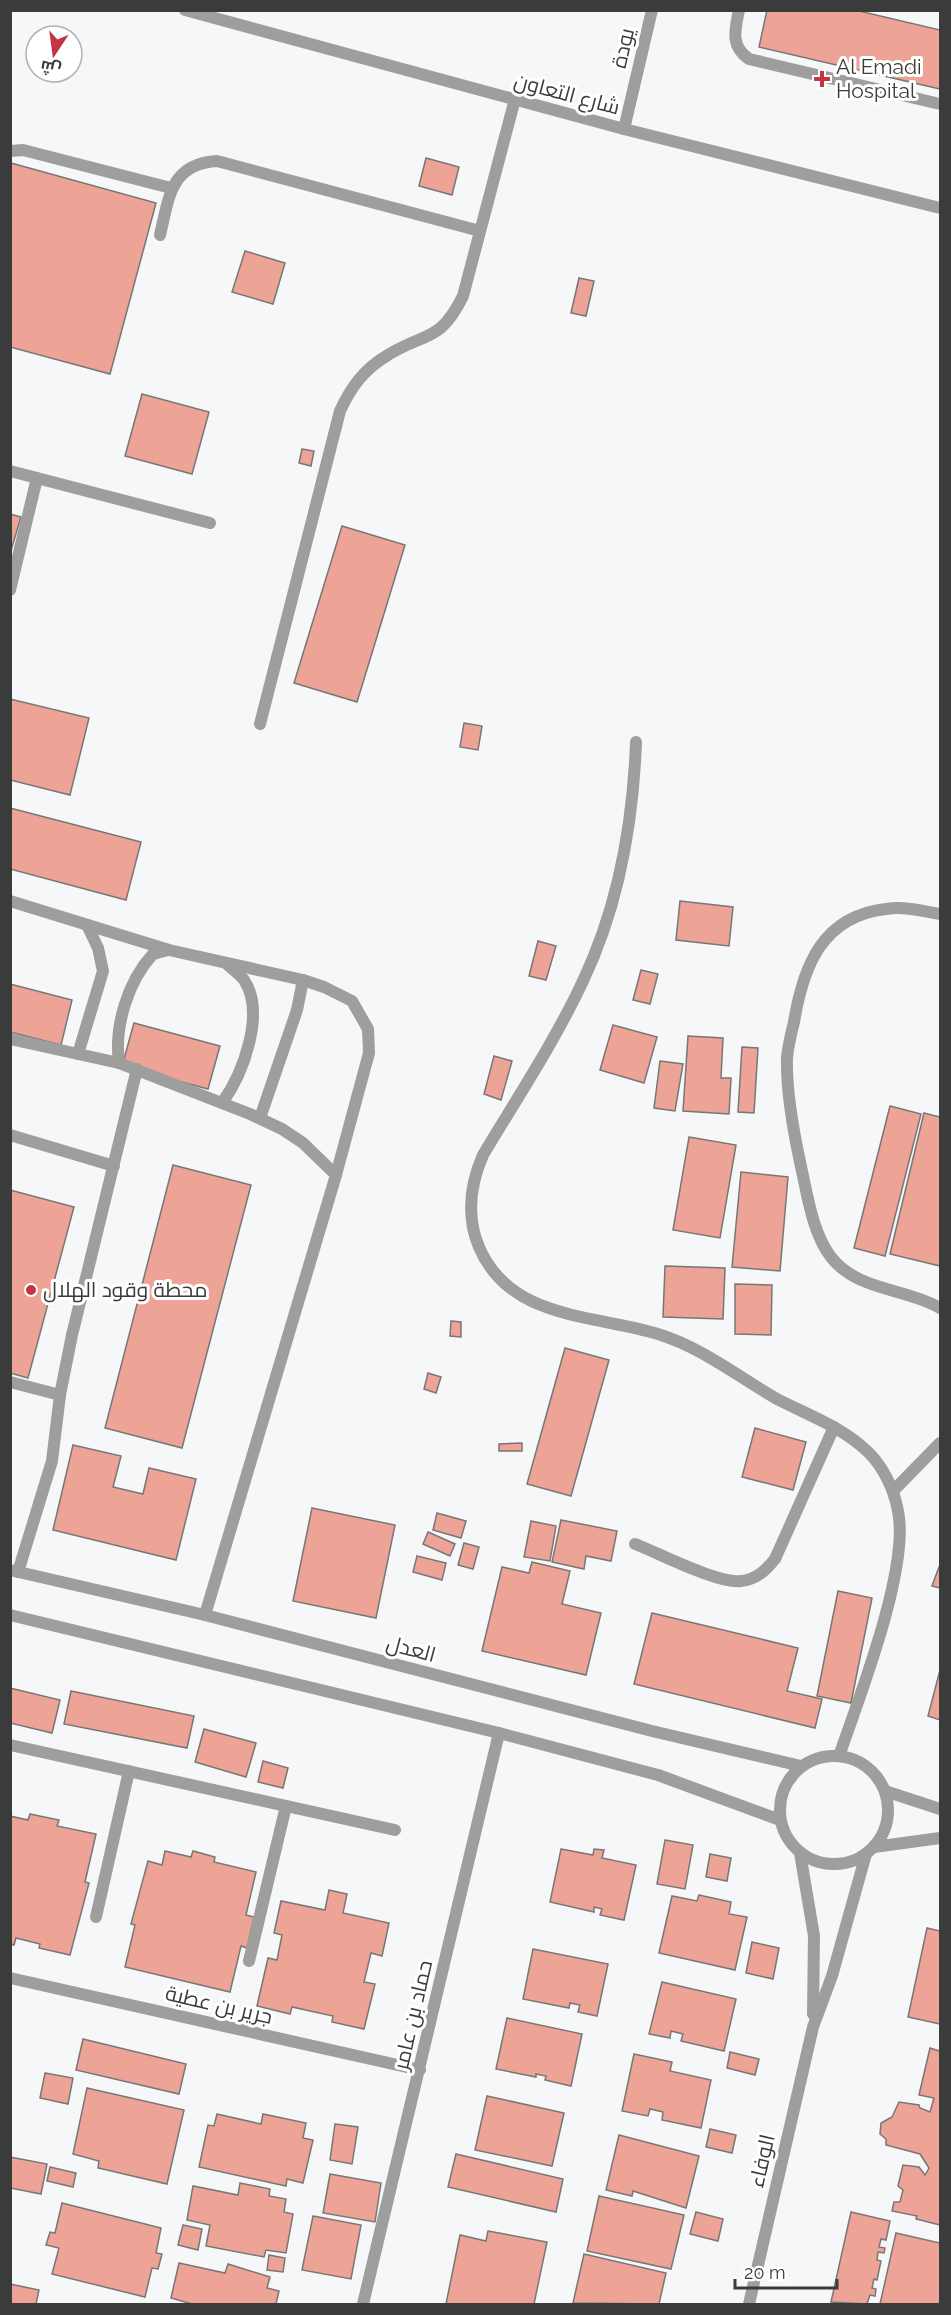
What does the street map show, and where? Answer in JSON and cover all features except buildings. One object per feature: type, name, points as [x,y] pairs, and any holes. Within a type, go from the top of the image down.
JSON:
[{"type":"street","name":"يودة","points":[[624,129],[652,10]]},
{"type":"street","points":[[740,10],[734,35],[736,45],[749,59],[940,104]]},
{"type":"street","name":"شارع التعاون","points":[[186,11],[624,129],[940,208]]},
{"type":"street","points":[[260,724],[340,411],[359,377],[374,364],[390,353],[427,338],[443,326],[455,312],[463,296],[515,99]]},
{"type":"street","points":[[10,151],[22,150],[171,188]]},
{"type":"street","points":[[160,235],[171,188],[190,168],[203,162],[217,161],[480,231]]},
{"type":"street","points":[[10,471],[210,523]]},
{"type":"street","points":[[10,590],[37,478]]},
{"type":"street","points":[[636,742],[634,793],[627,843],[612,904],[584,980],[483,1155],[475,1174],[471,1195],[475,1237],[483,1257],[496,1276],[512,1291],[531,1303],[656,1334],[688,1345],[719,1361],[776,1398],[853,1438],[869,1453],[893,1491],[900,1531],[899,1552],[870,1665],[839,1756]]},
{"type":"street","points":[[10,902],[169,950],[303,980],[324,987],[352,1001],[368,1029],[369,1053],[336,1175],[205,1615]]},
{"type":"street","points":[[940,914],[906,908],[886,909],[848,921],[831,934],[816,950],[806,968],[787,1058],[796,1142],[813,1216],[824,1248],[841,1269],[852,1276],[865,1282],[923,1298],[940,1308]]},
{"type":"street","points":[[78,1054],[103,971],[98,948],[87,925]]},
{"type":"street","points":[[119,1063],[119,1040],[130,987],[153,954],[169,950]]},
{"type":"street","points":[[222,1103],[236,1083],[249,1046],[253,1006],[243,979],[225,962]]},
{"type":"street","points":[[260,1118],[294,1021],[303,980]]},
{"type":"street","points":[[10,1040],[119,1063],[260,1118],[303,1143],[336,1175]]},
{"type":"street","points":[[14,1571],[52,1461],[60,1395],[137,1069]]},
{"type":"street","points":[[10,1135],[114,1166]]},
{"type":"street","points":[[10,1382],[60,1395]]},
{"type":"street","points":[[635,1544],[730,1581],[753,1578],[766,1570],[775,1559],[834,1427]]},
{"type":"street","points":[[893,1491],[940,1443]]},
{"type":"street","name":"العدل","points":[[14,1571],[205,1615],[652,1731],[801,1766]]},
{"type":"street","points":[[10,1615],[499,1733],[658,1775],[780,1820]]},
{"type":"street","name":"حماد بن عامر","points":[[363,2304],[499,1733]]},
{"type":"street","points":[[10,1745],[395,1830]]},
{"type":"street","points":[[870,1851],[884,1830],[888,1810],[885,1791],[874,1773],[858,1761],[839,1756],[819,1758],[801,1766],[787,1781],[780,1800],[780,1820],[787,1839],[800,1853],[816,1862],[833,1864],[850,1862],[870,1851],[940,1838]]},
{"type":"street","points":[[96,1917],[129,1771]]},
{"type":"street","points":[[885,1791],[940,1809]]},
{"type":"street","points":[[249,1961],[286,1806]]},
{"type":"street","name":"الوفاء","points":[[749,2304],[813,2027],[832,1976],[870,1851]]},
{"type":"street","name":"الوفاء","points":[[800,1853],[814,1936],[813,2027]]},
{"type":"street","name":"جرير بن عطية","points":[[10,1978],[420,2070]]},
{"type":"place","name":"Al Emadi Hospital","points":[[822,79]]},
{"type":"place","name":"محطة وقود الهلال","points":[[31,1290]]}]
